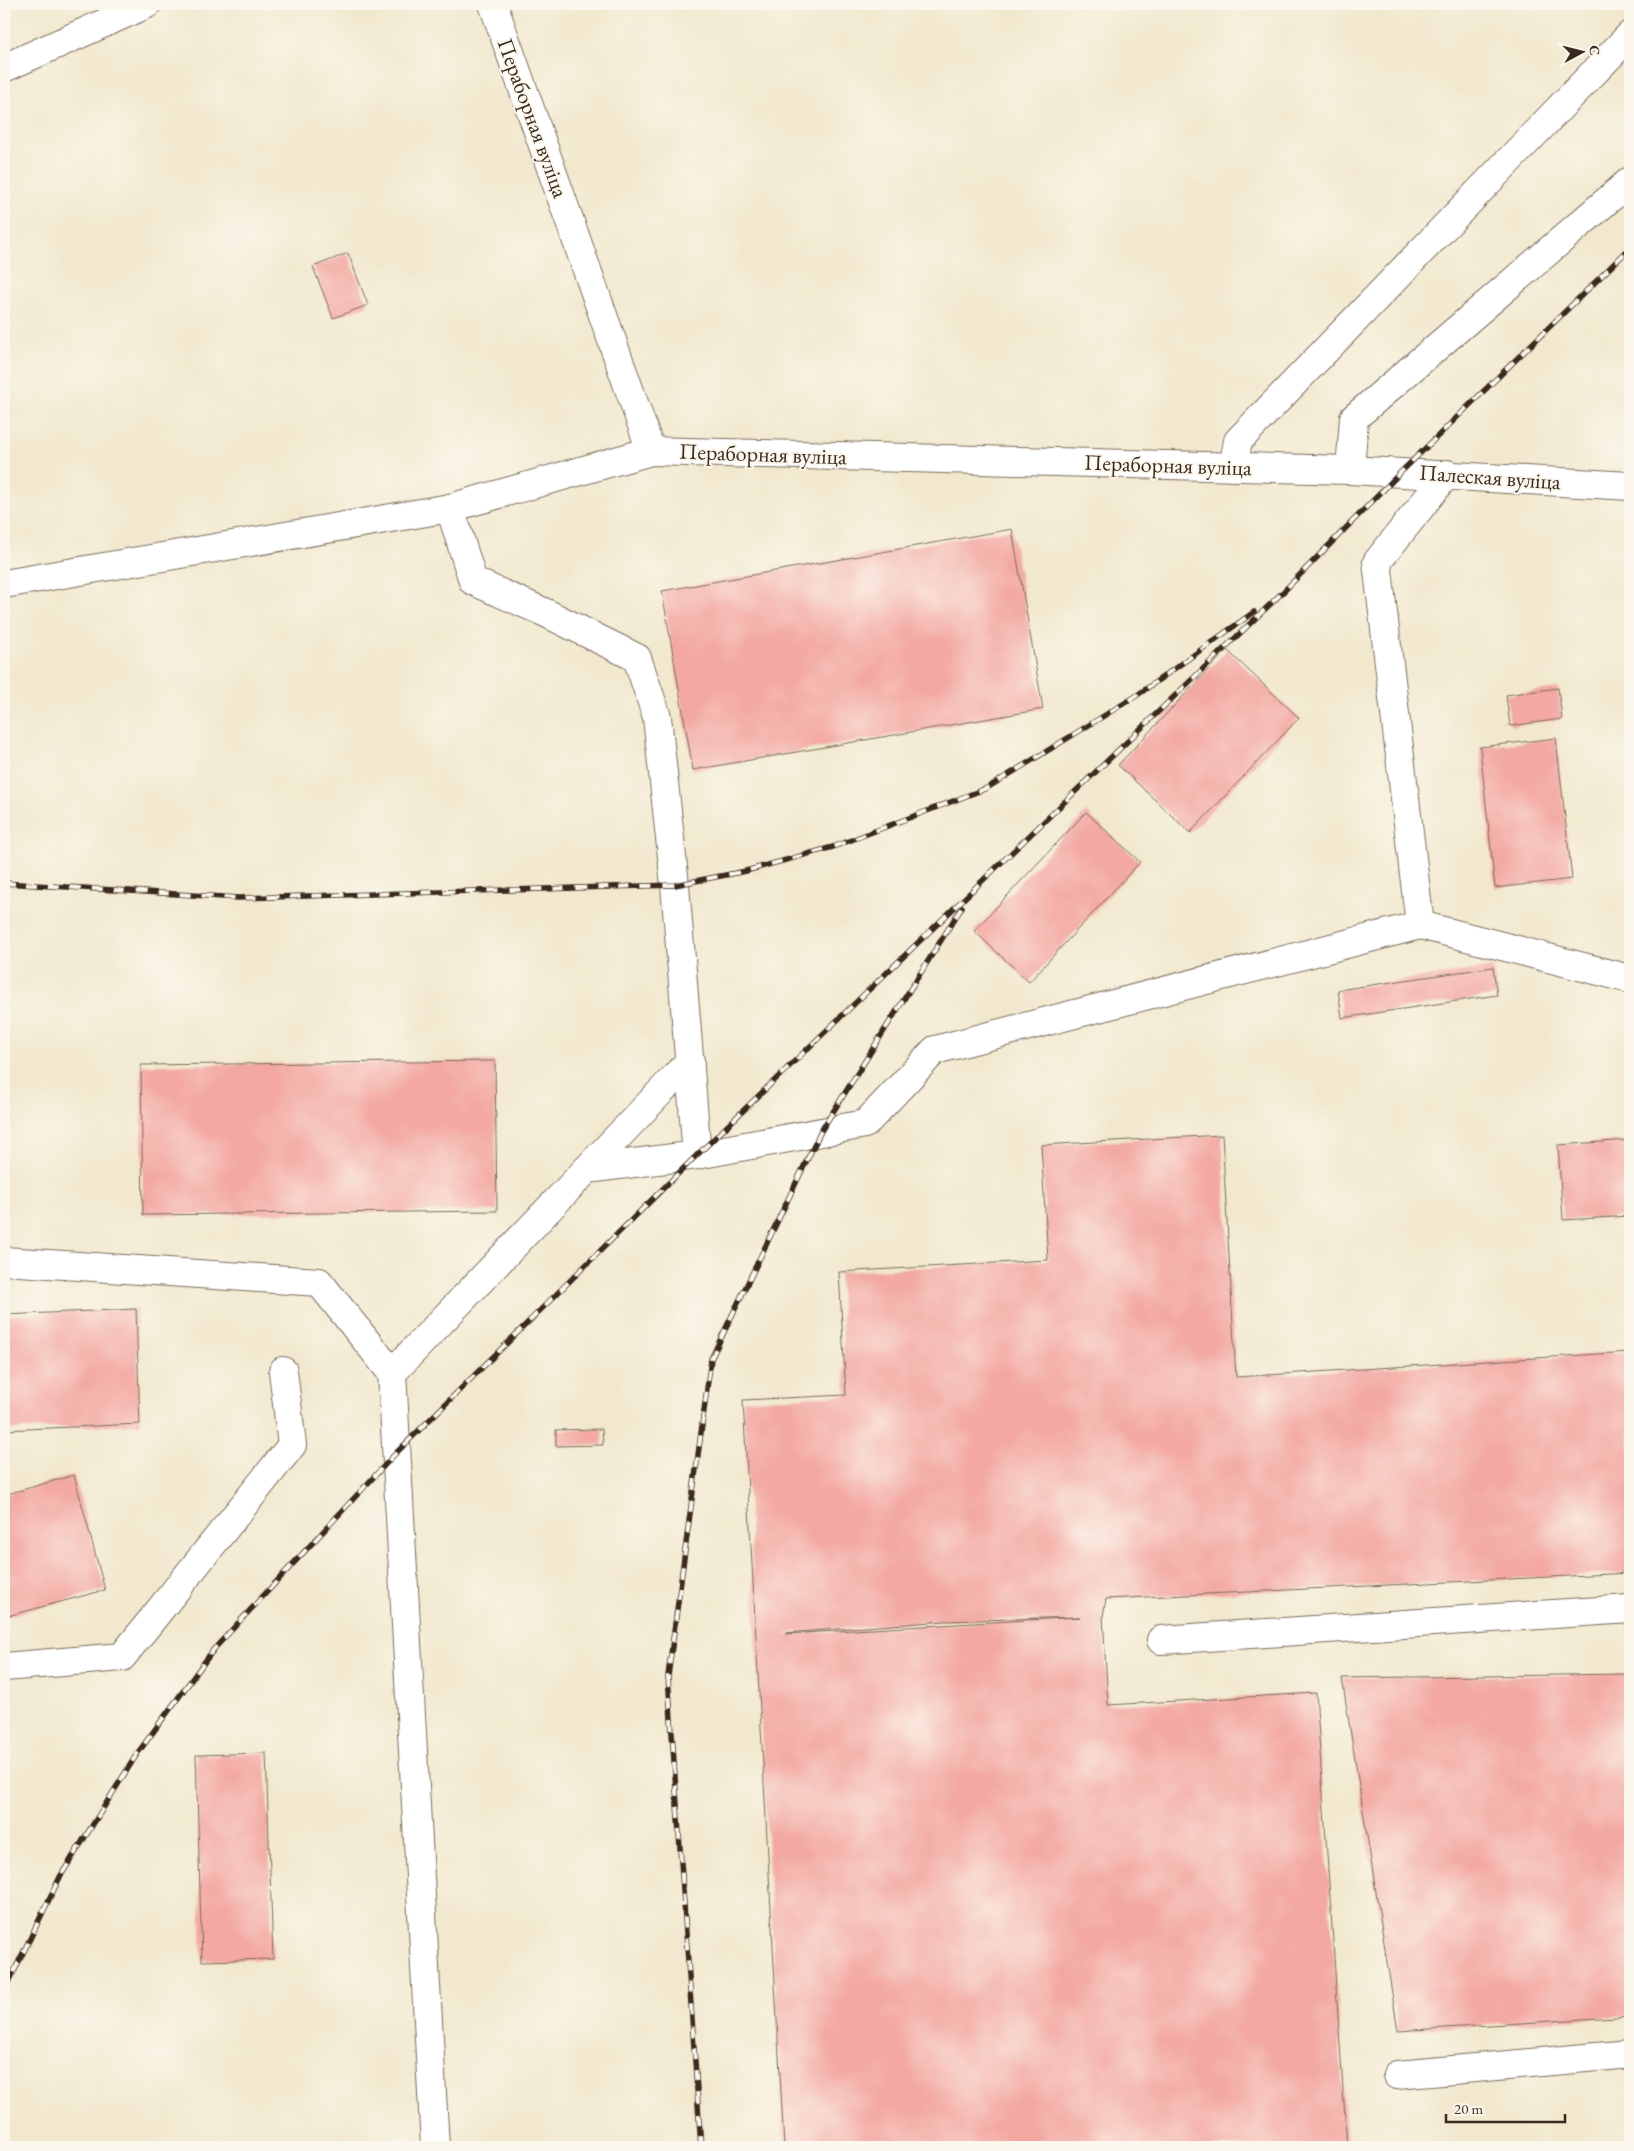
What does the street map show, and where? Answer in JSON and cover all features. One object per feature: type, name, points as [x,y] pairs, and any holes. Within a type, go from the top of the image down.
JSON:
[{"type":"street","points":[[4,68],[147,4]]},
{"type":"street","name":"Пераборная вуліца","points":[[493,4],[651,451],[1350,470]]},
{"type":"street","points":[[1233,466],[1238,441],[1630,35]]},
{"type":"street","points":[[1350,470],[1354,418],[1630,182]]},
{"type":"street","points":[[4,584],[450,508],[651,451]]},
{"type":"street","name":"Палеская вуліца","points":[[1350,470],[1447,474],[1630,486]]},
{"type":"street","points":[[1420,925],[1377,562],[1447,474]]},
{"type":"street","points":[[450,508],[473,581],[546,613],[637,658],[657,717],[675,885],[697,1155]]},
{"type":"street","points":[[587,1169],[697,1155],[865,1124],[935,1050],[1420,925],[1630,979]]},
{"type":"street","points":[[392,1373],[690,1061]]},
{"type":"street","points":[[4,1261],[318,1282],[392,1373],[435,2147]]},
{"type":"street","points":[[4,1667],[122,1657],[292,1445],[283,1371]]},
{"type":"street","points":[[1161,1640],[1630,1609]]},
{"type":"street","points":[[1396,2075],[1630,2054]]},
{"type":"building","points":[[348,253],[368,305],[333,318],[313,267]]},
{"type":"building","points":[[1012,529],[1043,709],[693,770],[662,591]]},
{"type":"building","points":[[1227,650],[1299,718],[1190,833],[1118,765]]},
{"type":"building","points":[[1558,688],[1562,719],[1510,726],[1506,695]]},
{"type":"building","points":[[1556,738],[1572,879],[1495,888],[1480,747]]},
{"type":"building","points":[[1086,812],[1140,862],[1029,982],[974,931]]},
{"type":"building","points":[[1493,967],[1497,995],[1342,1018],[1338,990]]},
{"type":"building","points":[[495,1061],[497,1211],[143,1215],[141,1065]]},
{"type":"building","points":[[1222,1135],[1236,1377],[1630,1352],[1630,1573],[1106,1599],[1103,1616],[1108,1705],[1316,1693],[1347,2147],[784,2147],[743,1400],[846,1395],[839,1272],[1048,1260],[1041,1145]],"holes":[[[1080,1617],[785,1634],[945,1621]]]},
{"type":"building","points":[[1630,1140],[1630,1216],[1563,1220],[1558,1145]]},
{"type":"building","points":[[136,1309],[140,1424],[4,1430],[4,1315]]},
{"type":"building","points":[[602,1429],[603,1445],[556,1446],[556,1430]]},
{"type":"building","points":[[74,1475],[105,1590],[4,1617],[4,1495]]},
{"type":"building","points":[[1630,1674],[1630,2016],[1398,2031],[1342,1678]]},
{"type":"building","points":[[266,1753],[273,1959],[202,1961],[196,1755]]},
{"type":"railway","points":[[4,1992],[60,1877],[137,1754],[214,1649],[396,1453],[697,1155],[1285,590],[1401,472],[1630,248]]},
{"type":"railway","points":[[4,883],[239,898],[675,885],[746,871],[833,847],[987,788],[1136,696],[1254,612]]},
{"type":"railway","points":[[701,2147],[668,1676],[711,1359],[821,1131],[962,907]]}]
